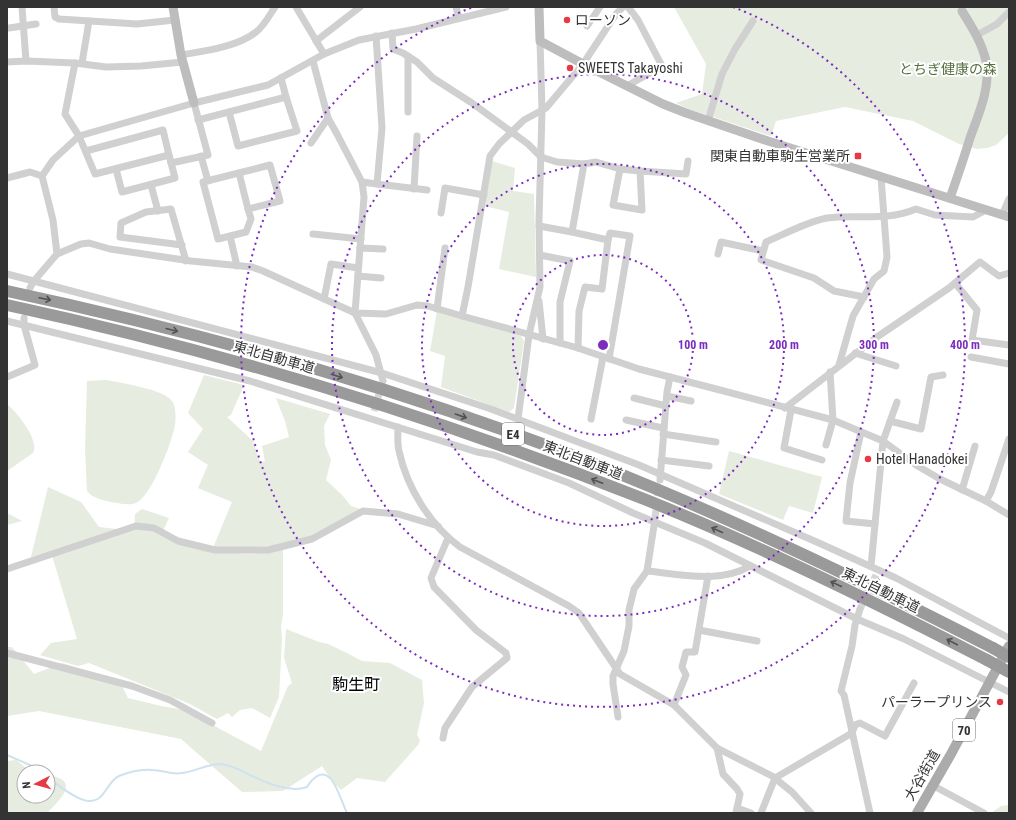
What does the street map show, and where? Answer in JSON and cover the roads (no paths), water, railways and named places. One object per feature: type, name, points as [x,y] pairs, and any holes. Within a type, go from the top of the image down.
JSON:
[{"type":"highway","name":"東北自動車道","points":[[7,291],[215,341],[386,391],[482,423],[651,487],[725,518],[842,572],[994,648],[1009,657]]},
{"type":"highway","name":"東北自動車道","points":[[7,305],[134,334],[219,356],[310,382],[485,439],[647,500],[789,562],[859,595],[1009,672]]},
{"type":"main road","name":"大谷街道","points":[[917,813],[951,754],[1009,646]]},
{"type":"street","points":[[22,7],[26,61]]},
{"type":"street","points":[[54,7],[55,17],[59,19],[137,24],[175,20]]},
{"type":"street","points":[[171,163],[208,155],[182,58],[173,7]]},
{"type":"street","points":[[7,62],[26,61],[78,63],[106,67],[141,66],[182,58],[243,39],[256,32],[263,26],[275,7]]},
{"type":"street","points":[[296,7],[324,54]]},
{"type":"street","points":[[316,41],[360,7]]},
{"type":"street","points":[[456,7],[459,18]]},
{"type":"street","points":[[57,254],[53,220],[42,176],[53,160],[79,136],[194,104],[268,86],[324,54],[359,40],[416,29],[506,7]]},
{"type":"street","points":[[518,419],[529,335],[540,287],[539,226],[542,110],[539,7]]},
{"type":"street","points":[[588,26],[600,7]]},
{"type":"street","points":[[462,316],[490,156],[511,132],[524,120],[546,108],[583,64],[616,14],[623,7]]},
{"type":"street","points":[[627,86],[662,66],[638,20],[628,7]]},
{"type":"street","points":[[950,198],[983,102],[987,85],[986,60],[977,35],[962,11]]},
{"type":"street","points":[[977,35],[997,24],[1009,12]]},
{"type":"street","points":[[89,21],[65,114],[79,136],[95,174],[169,155]]},
{"type":"street","points":[[708,121],[722,74],[753,21]]},
{"type":"street","points":[[9,28],[36,24]]},
{"type":"street","points":[[392,33],[393,49],[417,62],[434,78],[472,103],[528,144],[541,157],[557,162],[584,164],[596,162],[620,169],[686,174],[688,162]]},
{"type":"street","points":[[376,36],[382,128],[377,184]]},
{"type":"street","points":[[540,41],[663,104],[773,143],[1006,216],[1009,199]]},
{"type":"street","points":[[408,56],[408,112]]},
{"type":"street","points":[[313,61],[328,118],[362,182],[364,197],[355,313],[376,355],[383,381]]},
{"type":"street","points":[[229,112],[238,146],[297,131],[281,78]]},
{"type":"street","points":[[198,120],[286,97]]},
{"type":"street","points":[[311,143],[328,118]]},
{"type":"street","points":[[86,151],[163,130],[175,178],[122,192],[116,168]]},
{"type":"street","points":[[414,189],[417,136]]},
{"type":"street","points":[[201,156],[208,181]]},
{"type":"street","points":[[239,173],[248,209],[251,219],[246,232],[218,239],[203,182],[270,164],[280,201],[248,209]]},
{"type":"street","points":[[572,232],[584,164]]},
{"type":"street","points":[[620,169],[613,205],[642,210],[640,171]]},
{"type":"street","points":[[7,178],[30,172],[42,176]]},
{"type":"street","points":[[839,365],[853,316],[874,279],[884,271],[887,257],[881,177]]},
{"type":"street","points":[[362,182],[427,190]]},
{"type":"street","points":[[151,185],[158,211]]},
{"type":"street","points":[[441,213],[445,188],[484,195]]},
{"type":"street","points":[[182,245],[120,238],[121,223],[146,212],[172,209],[182,245],[186,261]]},
{"type":"street","points":[[864,297],[834,291],[814,278],[761,260],[766,242],[817,220],[828,218],[883,217],[907,213],[916,209],[935,216],[973,217],[986,210]]},
{"type":"street","points":[[539,226],[608,240]]},
{"type":"street","points":[[578,348],[579,310],[585,287],[602,288],[610,232],[630,236],[606,358],[591,419]]},
{"type":"street","points":[[313,234],[361,239]]},
{"type":"street","points":[[230,236],[237,266]]},
{"type":"street","points":[[718,254],[721,242],[763,251]]},
{"type":"street","points":[[32,285],[57,254],[72,247],[89,243],[110,249],[186,261],[252,267],[355,313],[386,314],[417,305],[437,308],[578,348],[638,370],[833,420],[883,441],[916,465],[940,479],[986,501],[1009,515]]},
{"type":"street","points":[[360,248],[383,249]]},
{"type":"street","points":[[437,308],[445,248]]},
{"type":"street","points":[[540,255],[570,261],[560,302],[560,343]]},
{"type":"street","points":[[822,460],[784,448],[788,409],[839,365],[955,283],[980,262],[999,276],[1009,273]]},
{"type":"street","points":[[324,299],[330,264],[381,278]]},
{"type":"street","points":[[7,274],[32,285],[382,373],[491,409],[660,477],[896,578],[1009,638]]},
{"type":"street","points":[[955,283],[977,310],[972,340],[1009,345]]},
{"type":"street","points":[[539,294],[543,339]]},
{"type":"street","points":[[7,321],[24,322],[250,381],[373,415],[398,426],[477,452],[494,455],[569,483],[655,519],[857,619],[904,639],[1009,692]]},
{"type":"street","points":[[7,377],[35,365],[24,322]]},
{"type":"street","points":[[855,353],[896,366]]},
{"type":"street","points":[[971,357],[1009,364]]},
{"type":"street","points":[[826,445],[833,420],[830,372]]},
{"type":"street","points":[[890,421],[921,429],[931,377],[943,376]]},
{"type":"street","points":[[660,477],[666,396],[670,377]]},
{"type":"street","points":[[666,396],[691,401]]},
{"type":"street","points":[[634,398],[666,406]]},
{"type":"street","points":[[875,570],[875,524],[883,441],[897,402]]},
{"type":"street","points":[[626,420],[663,431],[716,442]]},
{"type":"street","points":[[398,426],[398,450],[416,497],[448,538],[460,547],[569,606],[578,613],[620,674],[674,704],[717,748],[775,778],[792,792],[811,813]]},
{"type":"street","points":[[861,432],[850,483],[846,520],[875,524]]},
{"type":"street","points":[[986,501],[992,492],[1009,439]]},
{"type":"street","points":[[962,490],[975,446]]},
{"type":"street","points":[[661,460],[709,466]]},
{"type":"street","points":[[7,569],[136,526],[154,528],[178,541],[215,550],[268,550],[312,539],[363,511],[398,514],[438,526]]},
{"type":"street","points":[[618,717],[613,684],[614,676],[624,651],[629,626],[629,610],[634,589],[647,571],[655,519]]},
{"type":"street","points":[[443,738],[445,728],[472,687],[508,658],[506,653],[476,630],[434,587],[431,578],[448,538]]},
{"type":"street","points":[[647,571],[708,576],[725,575],[741,571],[750,566]]},
{"type":"street","points":[[674,704],[686,675],[682,666],[686,652],[695,652],[708,576]]},
{"type":"street","points":[[860,609],[840,691],[844,695],[870,813]]},
{"type":"street","points":[[699,630],[757,641]]},
{"type":"street","points":[[7,653],[132,686],[170,700],[212,723]]},
{"type":"street","points":[[761,813],[775,778],[852,733],[854,725],[860,723],[885,736],[914,683]]},
{"type":"street","points":[[717,748],[724,774],[740,794],[736,810],[751,813]]},
{"type":"street","points":[[932,785],[984,813]]},
{"type":"waterway","points":[[7,755],[28,764]]},
{"type":"waterway","points":[[56,784],[78,798],[88,801],[94,800],[102,795],[114,779],[119,776],[140,770],[156,770],[177,773],[223,764],[236,768],[272,785],[293,789],[307,787],[314,778],[323,774],[330,778],[337,789],[347,813]]},
{"type":"tunnel","points":[[374,411],[381,387]]},
{"type":"tunnel","points":[[655,517],[659,487]]},
{"type":"tunnel","points":[[860,609],[876,575]]},
{"type":"place","name":"ローソン","points":[[567,20]]},
{"type":"place","name":"SWEETS Takayoshi","points":[[570,68]]},
{"type":"place","name":"関東自動車駒生営業所","points":[[858,156]]},
{"type":"place","name":"Hotel Hanadokei","points":[[868,459]]},
{"type":"place","name":"パーラープリンス","points":[[1000,702]]},
{"type":"district","name":"駒生町","points":[[356,684]]},
{"type":"park label","name":"とちぎ健康の森","points":[[948,69]]}]
